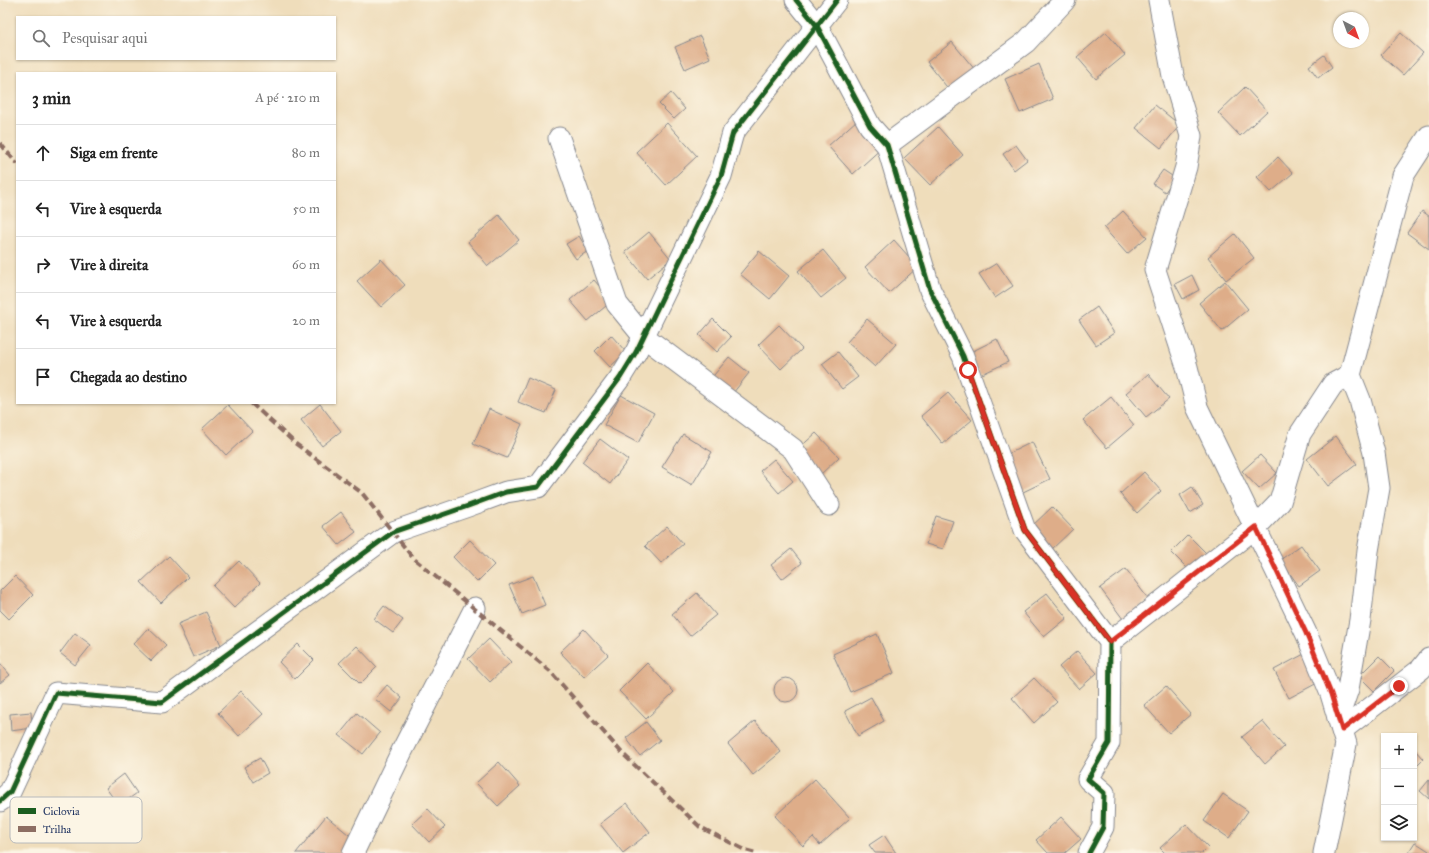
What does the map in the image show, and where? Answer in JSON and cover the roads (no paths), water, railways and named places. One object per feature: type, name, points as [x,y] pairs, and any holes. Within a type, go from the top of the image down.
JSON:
[{"type":"street","points":[[796,0],[817,26],[870,126],[887,145],[930,290],[963,356],[1025,530],[1110,642],[1109,743],[1088,779],[1104,793],[1103,827],[1089,853]]},
{"type":"street","points":[[0,802],[10,792],[56,693],[162,702],[393,532],[506,492],[538,487],[620,378],[636,352],[721,176],[733,133],[838,0]]},
{"type":"street","points":[[887,145],[1026,42],[1065,0]]},
{"type":"street","points":[[1159,0],[1173,76],[1192,136],[1186,167],[1156,270],[1187,367],[1197,407],[1306,633],[1331,694],[1346,744],[1324,853]]},
{"type":"street","points":[[1340,724],[1360,620],[1368,551],[1379,488],[1374,453],[1360,400],[1350,375],[1403,176],[1429,136]]},
{"type":"street","points":[[559,138],[617,304],[643,336],[792,449],[829,505]]},
{"type":"street","points":[[1110,642],[1256,527],[1280,502],[1300,434],[1333,384],[1350,375]]},
{"type":"street","points":[[353,853],[402,751],[475,608]]},
{"type":"street","points":[[1340,724],[1421,669],[1429,659]]}]
